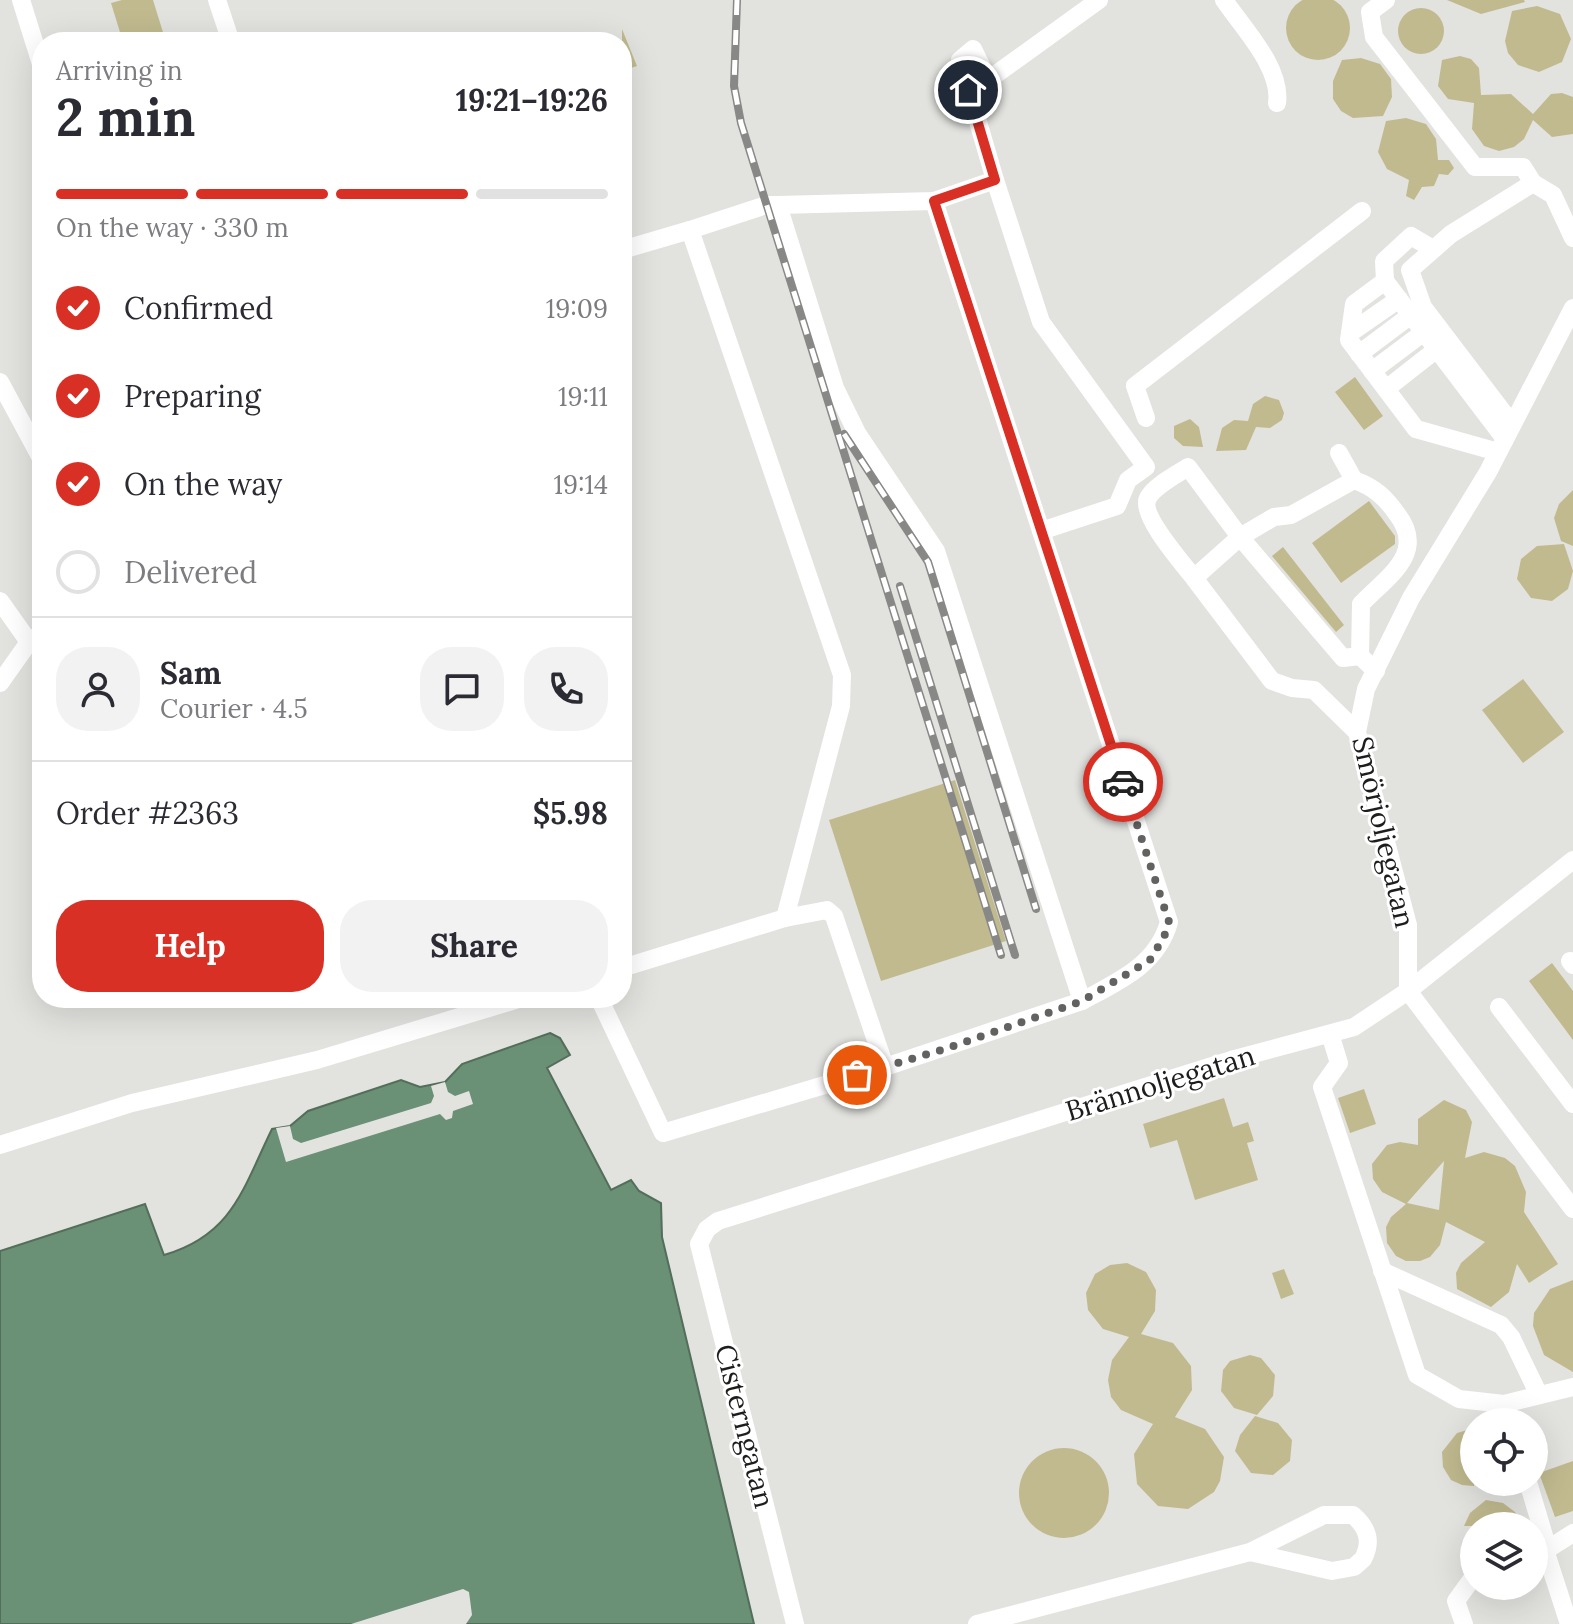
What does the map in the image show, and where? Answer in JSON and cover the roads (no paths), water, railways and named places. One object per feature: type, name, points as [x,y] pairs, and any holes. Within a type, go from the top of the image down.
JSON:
[{"type":"street","points":[[21,0],[32,35]]},
{"type":"street","points":[[217,0],[228,32]]},
{"type":"street","points":[[1041,531],[1117,506],[1128,480],[1146,467],[1041,322],[960,60],[973,49],[988,80],[1099,0]]},
{"type":"street","points":[[1224,0],[1272,74],[1279,90],[1277,103]]},
{"type":"street","points":[[1386,0],[1363,6],[1374,37],[1475,167],[1523,167],[1533,183],[1553,195],[1573,238]]},
{"type":"street","points":[[632,247],[766,205],[934,201],[995,180]]},
{"type":"street","points":[[1505,438],[1423,307],[1410,270],[1451,234],[1533,183]]},
{"type":"street","points":[[604,1008],[663,1133],[885,1067],[1082,1001],[1150,960],[1164,937],[1169,922],[934,201]]},
{"type":"street","points":[[778,205],[835,388],[857,433],[936,551],[1082,1001]]},
{"type":"street","points":[[1146,418],[1135,386],[1362,211]]},
{"type":"street","points":[[690,230],[842,675],[841,706],[785,918]]},
{"type":"street","points":[[1433,249],[1411,236],[1384,261],[1385,281],[1505,438]]},
{"type":"street","points":[[1385,281],[1354,304],[1349,340],[1416,429],[1505,438]]},
{"type":"street","points":[[1350,333],[1399,299]]},
{"type":"street","name":"Smörjoljegatan","points":[[1408,991],[1408,925],[1357,732],[1366,689],[1411,598],[1505,438],[1573,308]]},
{"type":"street","points":[[1359,354],[1411,315]]},
{"type":"street","points":[[1372,371],[1424,332]]},
{"type":"street","points":[[1386,389],[1437,349]]},
{"type":"street","points":[[0,382],[32,441]]},
{"type":"street","points":[[1339,453],[1354,480],[1372,487],[1388,502],[1407,527],[1411,539],[1406,557],[1361,604],[1360,656],[1376,671]]},
{"type":"street","points":[[1357,732],[1314,690],[1292,688],[1272,681],[1150,518],[1146,504],[1149,495],[1188,467],[1240,537],[1343,658],[1360,656]]},
{"type":"street","points":[[1194,578],[1240,537],[1274,517],[1291,515],[1354,480]]},
{"type":"street","points":[[0,601],[32,633]]},
{"type":"street","points":[[0,683],[32,642]]},
{"type":"street","name":"Brännoljegatan","points":[[707,1229],[718,1221],[1089,1104],[1354,1027],[1408,991],[1573,860]]},
{"type":"street","points":[[632,965],[785,918],[827,910],[834,916],[885,1067]]},
{"type":"street","points":[[1408,991],[1573,1209]]},
{"type":"street","points":[[1499,1007],[1573,1104]]},
{"type":"street","points":[[0,1145],[132,1103],[317,1060],[489,1008]]},
{"type":"street","points":[[1330,1034],[1339,1063],[1322,1087],[1417,1375],[1459,1399],[1490,1408]]},
{"type":"street","name":"Cisterngatan","points":[[707,1229],[699,1244],[795,1624]]},
{"type":"street","points":[[1382,1271],[1501,1325],[1511,1337],[1539,1395]]},
{"type":"street","points":[[1516,1408],[1539,1395],[1573,1387]]},
{"type":"street","points":[[1532,1496],[1548,1549],[1573,1533]]},
{"type":"street","points":[[977,1624],[1250,1552],[1324,1515],[1345,1513],[1361,1522],[1369,1541],[1363,1559],[1341,1571],[1250,1552]]},
{"type":"street","points":[[1548,1559],[1569,1624]]},
{"type":"street","points":[[1460,1595],[1456,1601],[1464,1624]]},
{"type":"railway","points":[[737,0],[734,86],[741,123],[1001,955]]},
{"type":"railway","points":[[844,434],[928,562],[1036,909]]},
{"type":"railway","points":[[900,586],[1015,955]]}]
